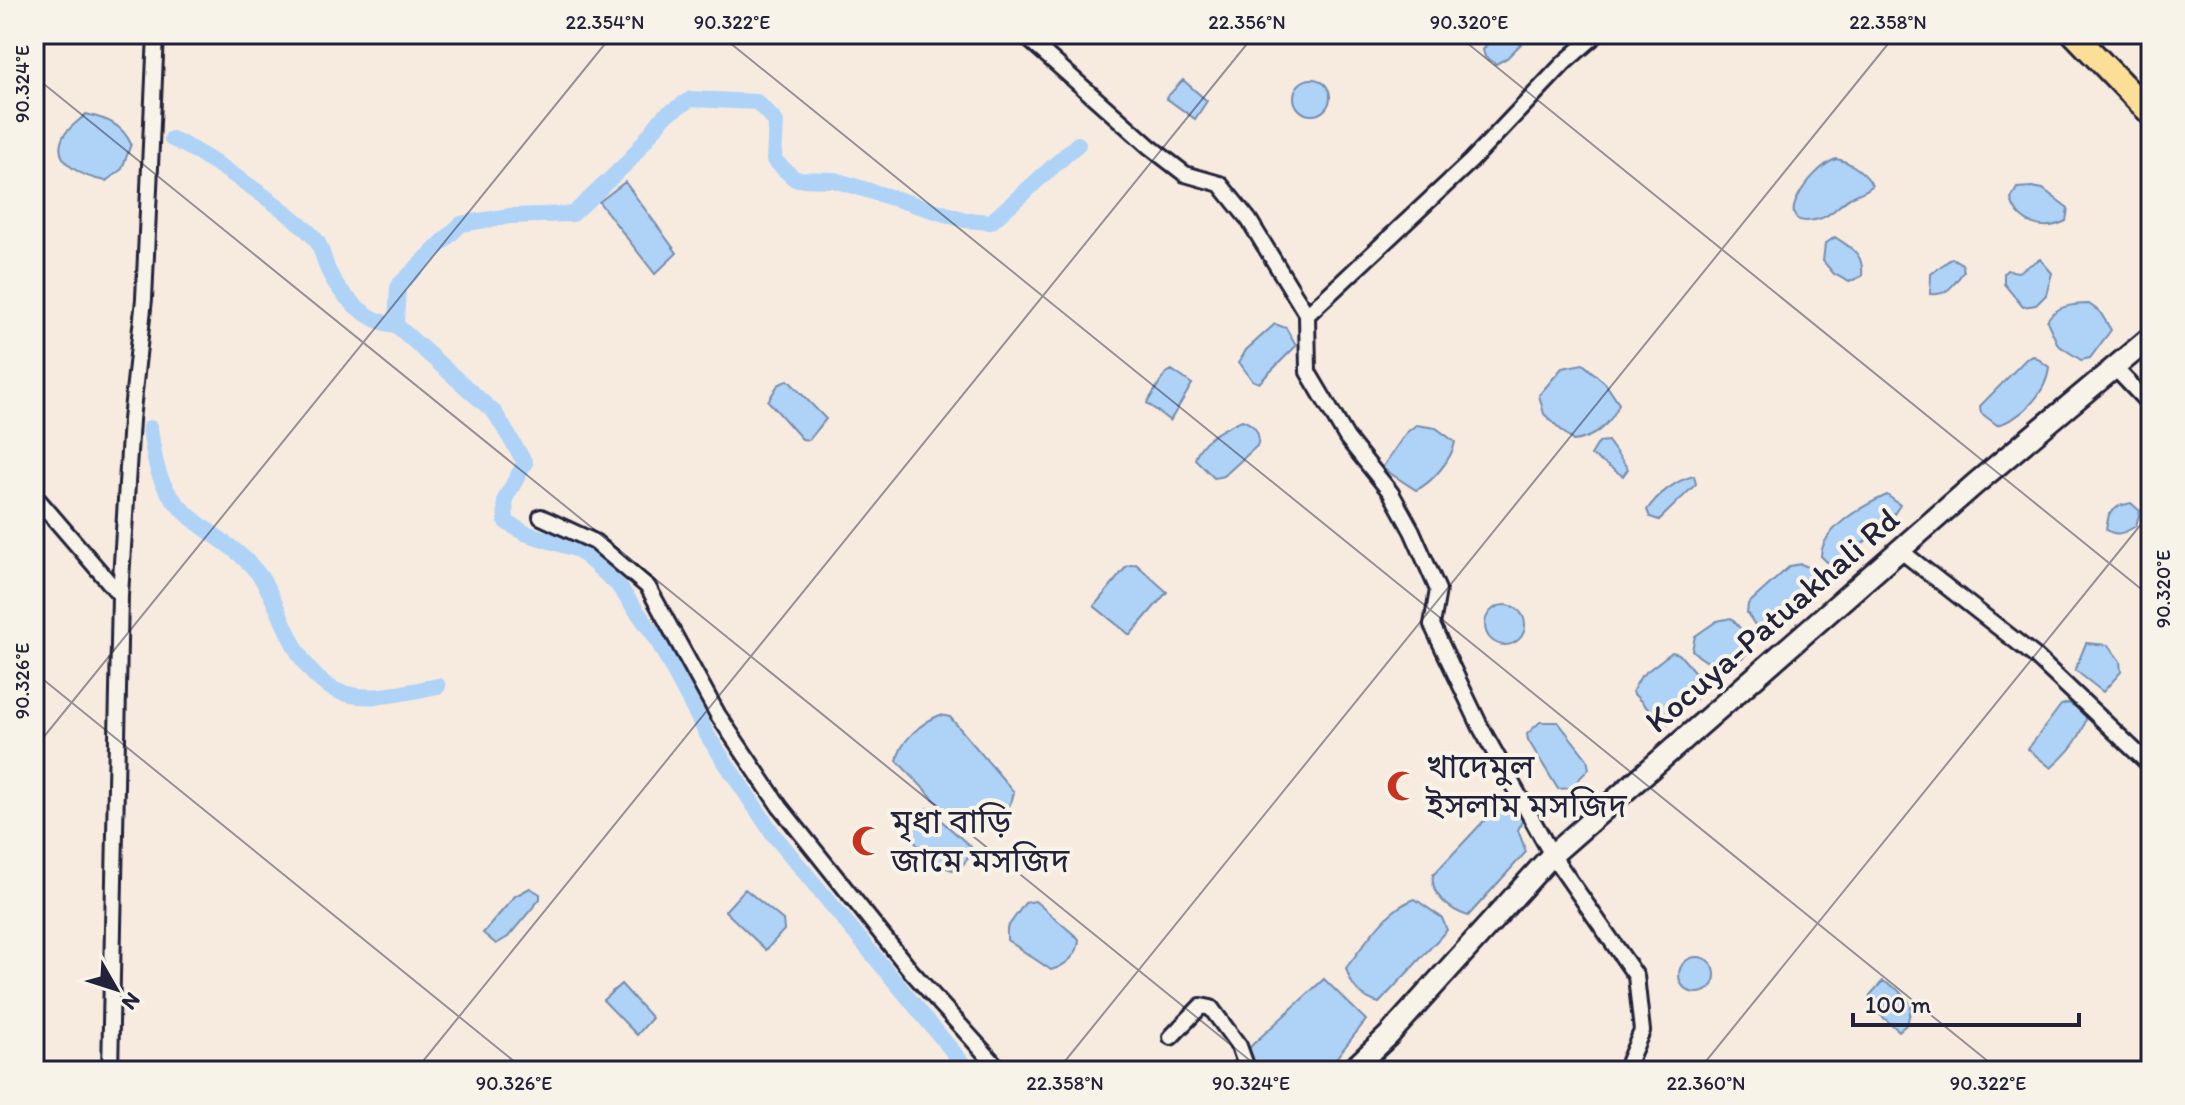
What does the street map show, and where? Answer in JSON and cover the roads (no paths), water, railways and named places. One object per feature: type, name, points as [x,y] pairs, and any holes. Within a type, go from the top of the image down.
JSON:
[{"type":"main road","points":[[2074,34],[2151,114]]},
{"type":"main road","name":"Kocuya-Patuakhali Rd","points":[[1351,1071],[1388,1036],[1552,855],[2151,337]]},
{"type":"street","points":[[110,1071],[120,595],[131,420],[144,299],[156,34]]},
{"type":"street","points":[[1023,34],[1150,147],[1185,174],[1220,184],[1249,220],[1307,315],[1308,372],[1347,438],[1391,493],[1412,531],[1438,590],[1432,625],[1481,728],[1552,855],[1636,976],[1642,1031],[1629,1061],[1635,1071]]},
{"type":"street","points":[[1307,315],[1471,161],[1565,62],[1597,34]]},
{"type":"street","points":[[2114,367],[2151,406]]},
{"type":"street","points":[[34,495],[120,595]]},
{"type":"street","points":[[541,517],[595,542],[648,587],[718,715],[780,807],[911,971],[1001,1071]]},
{"type":"street","points":[[1901,551],[2035,656],[2151,766]]},
{"type":"street","points":[[1171,1037],[1201,1006],[1211,1008],[1239,1046],[1248,1071]]},
{"type":"water","points":[[1494,34],[1531,34],[1507,58],[1496,64],[1485,57],[1483,50]]},
{"type":"water","points":[[1312,79],[1324,85],[1330,97],[1324,109],[1312,115],[1300,109],[1294,97],[1300,85]]},
{"type":"water","points":[[1183,80],[1207,101],[1195,119],[1166,98]]},
{"type":"water","points":[[86,114],[113,123],[131,144],[122,169],[106,181],[72,168],[62,155],[60,147],[63,137]]},
{"type":"water","points":[[1836,159],[1857,169],[1872,186],[1824,217],[1803,221],[1795,217],[1794,209],[1805,186],[1815,174]]},
{"type":"water","points":[[625,182],[677,253],[655,274],[599,202]]},
{"type":"water","points":[[2017,188],[2043,189],[2068,208],[2066,221],[2041,226],[2019,215],[2011,199]]},
{"type":"water","points":[[1835,237],[1859,257],[1862,276],[1849,282],[1834,274],[1823,261],[1825,244]]},
{"type":"water","points":[[1952,258],[1962,264],[1964,271],[1946,291],[1930,294],[1931,274]]},
{"type":"water","points":[[2040,259],[2052,273],[2046,295],[2036,305],[2023,307],[2004,284],[2004,273],[2007,270],[2018,272]]},
{"type":"water","points":[[2089,304],[2100,312],[2111,330],[2090,358],[2081,360],[2058,345],[2047,321],[2059,309]]},
{"type":"water","points":[[1275,324],[1286,328],[1296,346],[1259,383],[1252,380],[1239,362],[1246,350]]},
{"type":"water","points":[[2034,356],[2049,367],[2043,386],[2023,411],[1997,425],[1981,413],[1980,406],[2026,359]]},
{"type":"water","points":[[1583,364],[1605,383],[1619,404],[1612,418],[1601,429],[1573,441],[1544,414],[1539,395],[1562,368]]},
{"type":"water","points":[[1172,370],[1192,384],[1170,421],[1147,403],[1165,374]]},
{"type":"water","points":[[788,380],[826,419],[809,440],[802,439],[768,401],[778,385]]},
{"type":"water","points":[[1242,420],[1256,430],[1257,446],[1224,476],[1214,478],[1195,459],[1198,452],[1214,435]]},
{"type":"water","points":[[1416,425],[1436,428],[1455,442],[1440,470],[1416,490],[1382,468],[1406,433]]},
{"type":"water","points":[[1608,441],[1628,469],[1623,476],[1591,455],[1599,442]]},
{"type":"water","points":[[1694,476],[1696,484],[1659,520],[1650,517],[1647,510],[1651,504],[1680,481]]},
{"type":"water","points":[[1887,495],[1900,505],[1888,523],[1838,563],[1827,562],[1821,556],[1823,546],[1836,527],[1856,511]]},
{"type":"water","points":[[2131,503],[2140,511],[2136,526],[2117,534],[2106,529],[2109,514],[2119,506]]},
{"type":"water","points":[[1136,564],[1167,592],[1130,635],[1094,606],[1127,566]]},
{"type":"water","points":[[1801,564],[1820,572],[1815,590],[1780,620],[1762,629],[1755,625],[1747,613],[1748,604],[1790,566]]},
{"type":"water","points":[[1505,605],[1519,611],[1525,625],[1519,639],[1505,645],[1491,639],[1485,625],[1491,611]]},
{"type":"water","points":[[1731,618],[1747,636],[1750,651],[1743,657],[1721,665],[1706,661],[1692,650],[1695,636],[1717,621]]},
{"type":"water","points":[[2086,643],[2108,645],[2120,661],[2121,672],[2103,692],[2075,670]]},
{"type":"water","points":[[1672,652],[1679,654],[1705,684],[1703,693],[1668,724],[1652,713],[1632,692],[1641,676]]},
{"type":"water","points":[[2068,703],[2086,711],[2084,727],[2063,757],[2051,768],[2028,749],[2061,705]]},
{"type":"water","points":[[940,715],[950,717],[1014,792],[1009,807],[1000,818],[974,833],[962,828],[897,761],[902,746],[913,733]]},
{"type":"water","points":[[1540,722],[1558,722],[1587,759],[1589,769],[1570,788],[1558,789],[1528,740],[1527,734]]},
{"type":"water","points":[[1504,803],[1512,804],[1523,819],[1518,830],[1526,852],[1468,916],[1443,901],[1435,889],[1433,875]]},
{"type":"water","points":[[927,808],[971,847],[971,855],[958,870],[951,870],[935,861],[918,847],[908,831],[907,825]]},
{"type":"water","points":[[530,888],[540,894],[540,899],[508,937],[496,944],[483,933],[515,896]]},
{"type":"water","points":[[745,889],[783,920],[784,930],[766,950],[725,911]]},
{"type":"water","points":[[1415,899],[1442,918],[1447,930],[1379,1003],[1373,1001],[1358,991],[1346,968],[1385,919]]},
{"type":"water","points":[[1035,901],[1079,939],[1077,950],[1070,959],[1051,970],[1007,940],[1007,928],[1025,903]]},
{"type":"water","points":[[1697,957],[1710,962],[1715,975],[1710,988],[1697,993],[1684,988],[1679,975],[1684,962]]},
{"type":"water","points":[[1324,979],[1366,1020],[1326,1071],[1251,1071],[1244,1056],[1252,1045]]},
{"type":"water","points":[[1883,981],[1897,989],[1912,1005],[1907,1024],[1899,1031],[1869,1005],[1870,995]]},
{"type":"water","points":[[621,984],[652,1018],[637,1035],[603,1000]]},
{"type":"waterway","points":[[969,1071],[773,834],[709,738],[655,636],[617,584],[579,550],[525,533],[506,522],[505,499],[525,463],[495,413],[396,325],[398,286],[461,224],[510,216],[573,214],[629,161],[664,116],[691,99],[757,102],[776,122],[774,160],[795,179],[834,180],[965,220],[991,222],[1078,144]]},
{"type":"waterway","points":[[172,139],[226,170],[291,216],[317,241],[328,270],[355,306],[375,319],[396,325]]},
{"type":"waterway","points":[[150,428],[157,466],[165,487],[186,513],[239,554],[262,579],[300,656],[321,681],[335,690],[359,696],[386,696],[438,686]]},
{"type":"place","name":"খাদেমুল ইসলাম মসজিদ","points":[[1402,786]]},
{"type":"place","name":"মৃধা বাড়ি জামে মসজিদ","points":[[867,841]]}]
